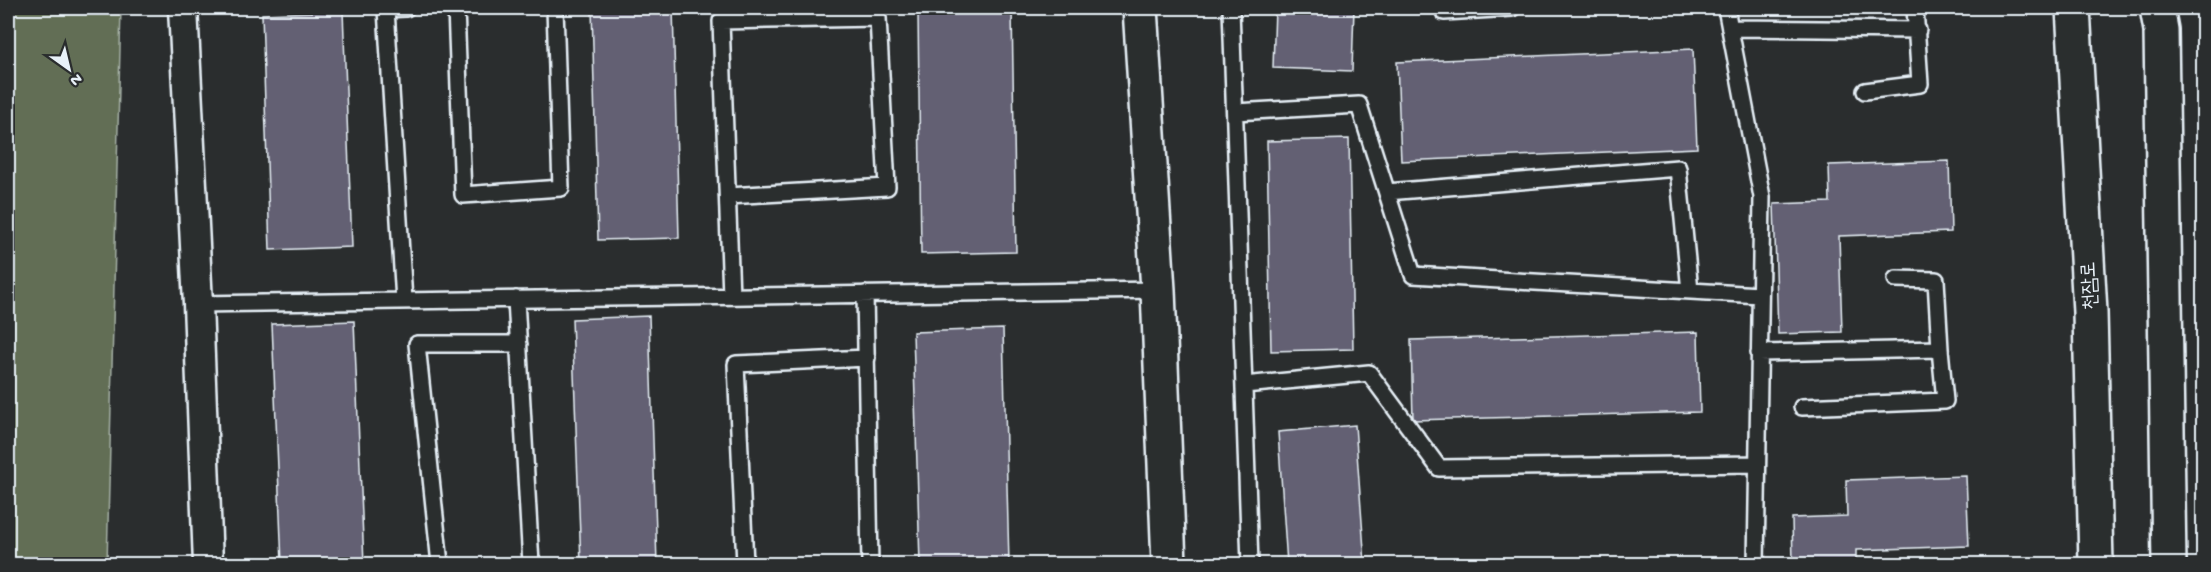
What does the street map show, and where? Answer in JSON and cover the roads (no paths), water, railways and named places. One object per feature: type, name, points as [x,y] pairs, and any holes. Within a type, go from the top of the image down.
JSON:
[{"type":"street","points":[[183,8],[208,564]]},
{"type":"street","points":[[1140,8],[1158,290],[1169,564]]},
{"type":"street","name":"천잠로","points":[[2073,8],[2090,312],[2096,564]]},
{"type":"street","points":[[2157,8],[2161,30],[2169,564]]},
{"type":"lane","points":[[404,301],[386,9],[406,8]]},
{"type":"lane","points":[[456,8],[463,195],[561,188],[555,8]]},
{"type":"lane","points":[[1231,8],[1250,564]]},
{"type":"lane","points":[[1443,8],[1444,12],[1512,8]]},
{"type":"lane","points":[[1726,8],[1762,197],[1756,564]]},
{"type":"lane","points":[[1865,92],[1920,84],[1915,8]]},
{"type":"lane","points":[[728,196],[887,188],[878,18],[721,21],[731,296]]},
{"type":"lane","points":[[1730,28],[1918,30]]},
{"type":"lane","points":[[1234,112],[1359,105],[1413,275],[1760,295]]},
{"type":"lane","points":[[1387,192],[1678,168],[1690,291]]},
{"type":"lane","points":[[1802,407],[1945,401],[1936,280],[1896,279]]},
{"type":"lane","points":[[198,304],[1158,290]]},
{"type":"lane","points":[[865,294],[870,564]]},
{"type":"lane","points":[[516,299],[531,564]]},
{"type":"lane","points":[[440,564],[417,344],[519,344]]},
{"type":"lane","points":[[1759,353],[1940,349]]},
{"type":"lane","points":[[745,564],[736,364],[867,358]]},
{"type":"lane","points":[[1244,386],[1369,373],[1439,468],[1756,464]]}]
